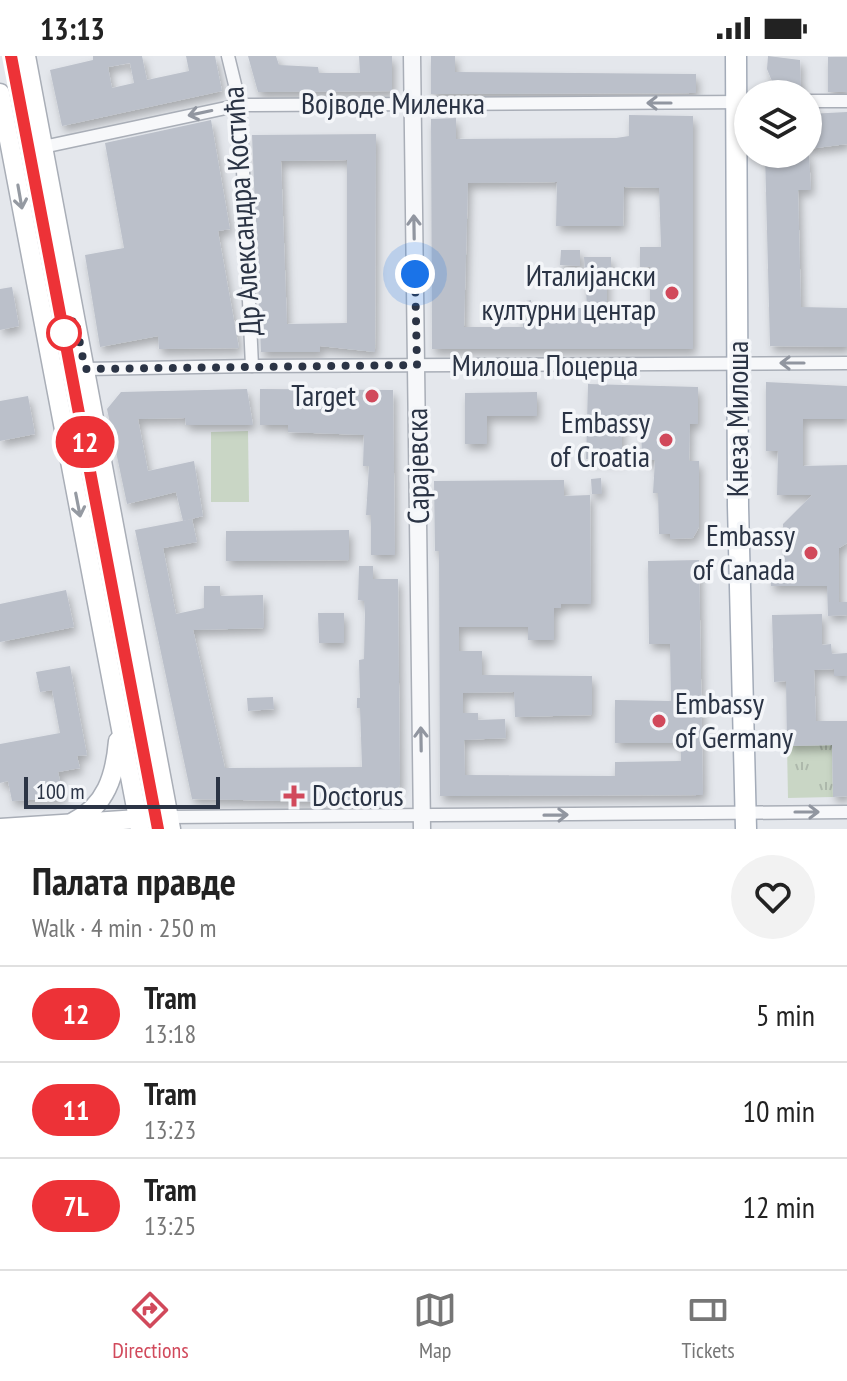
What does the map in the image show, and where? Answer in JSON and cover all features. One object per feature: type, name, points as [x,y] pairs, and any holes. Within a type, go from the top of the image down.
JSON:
[{"type":"main road","points":[[0,828],[63,824],[166,825],[26,56]]},
{"type":"main road","name":"Кнеза Милоша","points":[[736,56],[739,80]]},
{"type":"main road","points":[[0,93],[139,824]]},
{"type":"main road","name":"Кнеза Милоша","points":[[741,168],[737,366],[746,821]]},
{"type":"main road","points":[[63,824],[81,818],[107,792],[116,761],[119,718]]},
{"type":"street","name":"Др Александра Костића","points":[[228,56],[240,105],[252,366]]},
{"type":"street","name":"Сарајевска","points":[[412,56],[422,823]]},
{"type":"street","points":[[822,101],[847,101]]},
{"type":"street","name":"Војводе Миленка","points":[[43,147],[240,105],[734,102]]},
{"type":"street","name":"Милоша Поцерца","points":[[52,374],[85,369],[252,366],[737,366],[847,363]]},
{"type":"street","points":[[166,825],[746,821],[847,812]]},
{"type":"green space","points":[[248,431],[249,502],[211,502],[211,432]]},
{"type":"green space","points":[[832,745],[833,797],[788,798],[787,746]]},
{"type":"building","points":[[93,56],[142,56],[147,80],[189,71],[186,56],[215,56],[222,91],[62,126],[50,70],[93,60]],"holes":[[[130,63],[134,83],[112,88],[108,67]]]},
{"type":"building","points":[[248,56],[276,56],[279,65],[318,67],[319,73],[360,73],[359,56],[392,56],[392,91],[258,92]]},
{"type":"building","points":[[431,56],[455,56],[455,72],[696,74],[696,93],[431,94]]},
{"type":"building","points":[[768,56],[800,60],[801,80],[772,80],[767,69]]},
{"type":"building","points":[[828,57],[847,57],[847,92],[828,92]]},
{"type":"building","points":[[847,112],[847,144],[822,147],[822,113]]},
{"type":"building","points":[[629,115],[693,116],[693,349],[432,349],[431,119],[456,118],[456,139],[629,136]],"holes":[[[557,182],[556,226],[623,226],[624,187],[659,188],[661,247],[640,247],[640,267],[650,267],[650,315],[645,315],[645,320],[607,319],[607,268],[611,268],[611,257],[584,257],[587,308],[553,308],[553,322],[533,322],[531,300],[520,302],[523,327],[464,327],[468,183]]]},
{"type":"building","points":[[211,120],[230,229],[218,231],[239,348],[159,349],[158,336],[100,347],[85,255],[124,248],[105,143]]},
{"type":"building","points":[[376,134],[375,352],[320,346],[320,352],[261,352],[252,135]],"holes":[[[347,160],[347,323],[287,324],[281,161]]]},
{"type":"building","points":[[765,168],[810,168],[811,190],[798,190],[801,307],[847,308],[847,347],[770,346]]},
{"type":"building","points":[[561,250],[580,250],[580,266],[560,265]]},
{"type":"building","points":[[12,287],[19,326],[0,330],[0,289]]},
{"type":"building","points":[[766,382],[847,386],[847,419],[803,419],[803,466],[847,465],[847,543],[839,548],[839,602],[847,602],[847,615],[828,616],[827,586],[771,586],[771,571],[784,559],[783,524],[812,495],[777,495],[778,451],[766,451]]},
{"type":"building","points":[[588,384],[698,387],[698,424],[690,424],[689,461],[699,461],[699,527],[693,538],[670,539],[670,534],[659,534],[658,493],[653,493],[655,460],[642,460],[641,422],[622,422],[622,460],[586,459]]},
{"type":"building","points":[[247,389],[253,425],[186,425],[185,418],[138,419],[148,471],[194,461],[203,516],[183,521],[176,492],[127,504],[107,409],[121,392]]},
{"type":"building","points":[[260,389],[393,390],[395,555],[371,555],[371,515],[366,515],[369,466],[363,466],[364,435],[288,432],[288,425],[260,425]]},
{"type":"building","points":[[537,392],[537,416],[487,416],[487,444],[465,444],[465,393]]},
{"type":"building","points":[[28,396],[35,434],[0,441],[0,401]]},
{"type":"building","points":[[601,478],[602,494],[592,494],[591,479]]},
{"type":"building","points":[[564,480],[564,496],[590,495],[591,604],[561,604],[561,608],[554,608],[554,640],[528,640],[528,627],[459,627],[459,651],[482,651],[482,675],[592,676],[592,715],[515,717],[514,692],[463,693],[463,713],[478,713],[478,720],[505,719],[506,738],[464,740],[465,775],[615,776],[615,762],[681,761],[681,743],[615,743],[615,700],[671,701],[670,644],[649,644],[648,561],[699,560],[703,795],[440,796],[439,551],[435,551],[434,481]]},
{"type":"building","points":[[192,519],[197,542],[163,548],[176,614],[204,608],[204,586],[220,586],[220,596],[263,595],[264,628],[193,630],[225,768],[362,767],[357,698],[360,698],[359,660],[364,659],[365,614],[364,601],[358,600],[359,566],[373,566],[373,579],[398,579],[400,785],[386,803],[192,799],[135,530]]},
{"type":"building","points":[[349,530],[349,560],[226,561],[226,531]]},
{"type":"building","points":[[66,590],[74,627],[0,642],[0,604]]},
{"type":"building","points":[[318,613],[344,613],[344,643],[319,643]]},
{"type":"building","points":[[822,614],[822,645],[831,644],[832,654],[847,653],[847,676],[834,676],[834,669],[814,670],[816,721],[847,721],[847,796],[833,797],[832,745],[787,746],[786,681],[774,682],[772,615]]},
{"type":"building","points":[[70,666],[87,755],[77,756],[80,768],[58,772],[64,798],[12,801],[8,781],[0,783],[0,744],[60,733],[52,690],[40,692],[36,672]]},
{"type":"building","points":[[273,697],[274,709],[248,711],[247,698]]},
{"type":"tram line","points":[[11,56],[158,829]]},
{"type":"tram line","name":"12","points":[[11,56],[158,829]]},
{"type":"place","name":"Италијански културни центар","points":[[672,293]]},
{"type":"place","name":"Target","points":[[372,396]]},
{"type":"place","name":"Embassy of Croatia","points":[[666,440]]},
{"type":"place","name":"Embassy of Canada","points":[[811,553]]},
{"type":"place","name":"Embassy of Germany","points":[[659,721]]},
{"type":"place","name":"Doctorus","points":[[294,796]]},
{"type":"route","points":[[64,333],[75,318],[85,369],[417,365],[415,274]]}]
